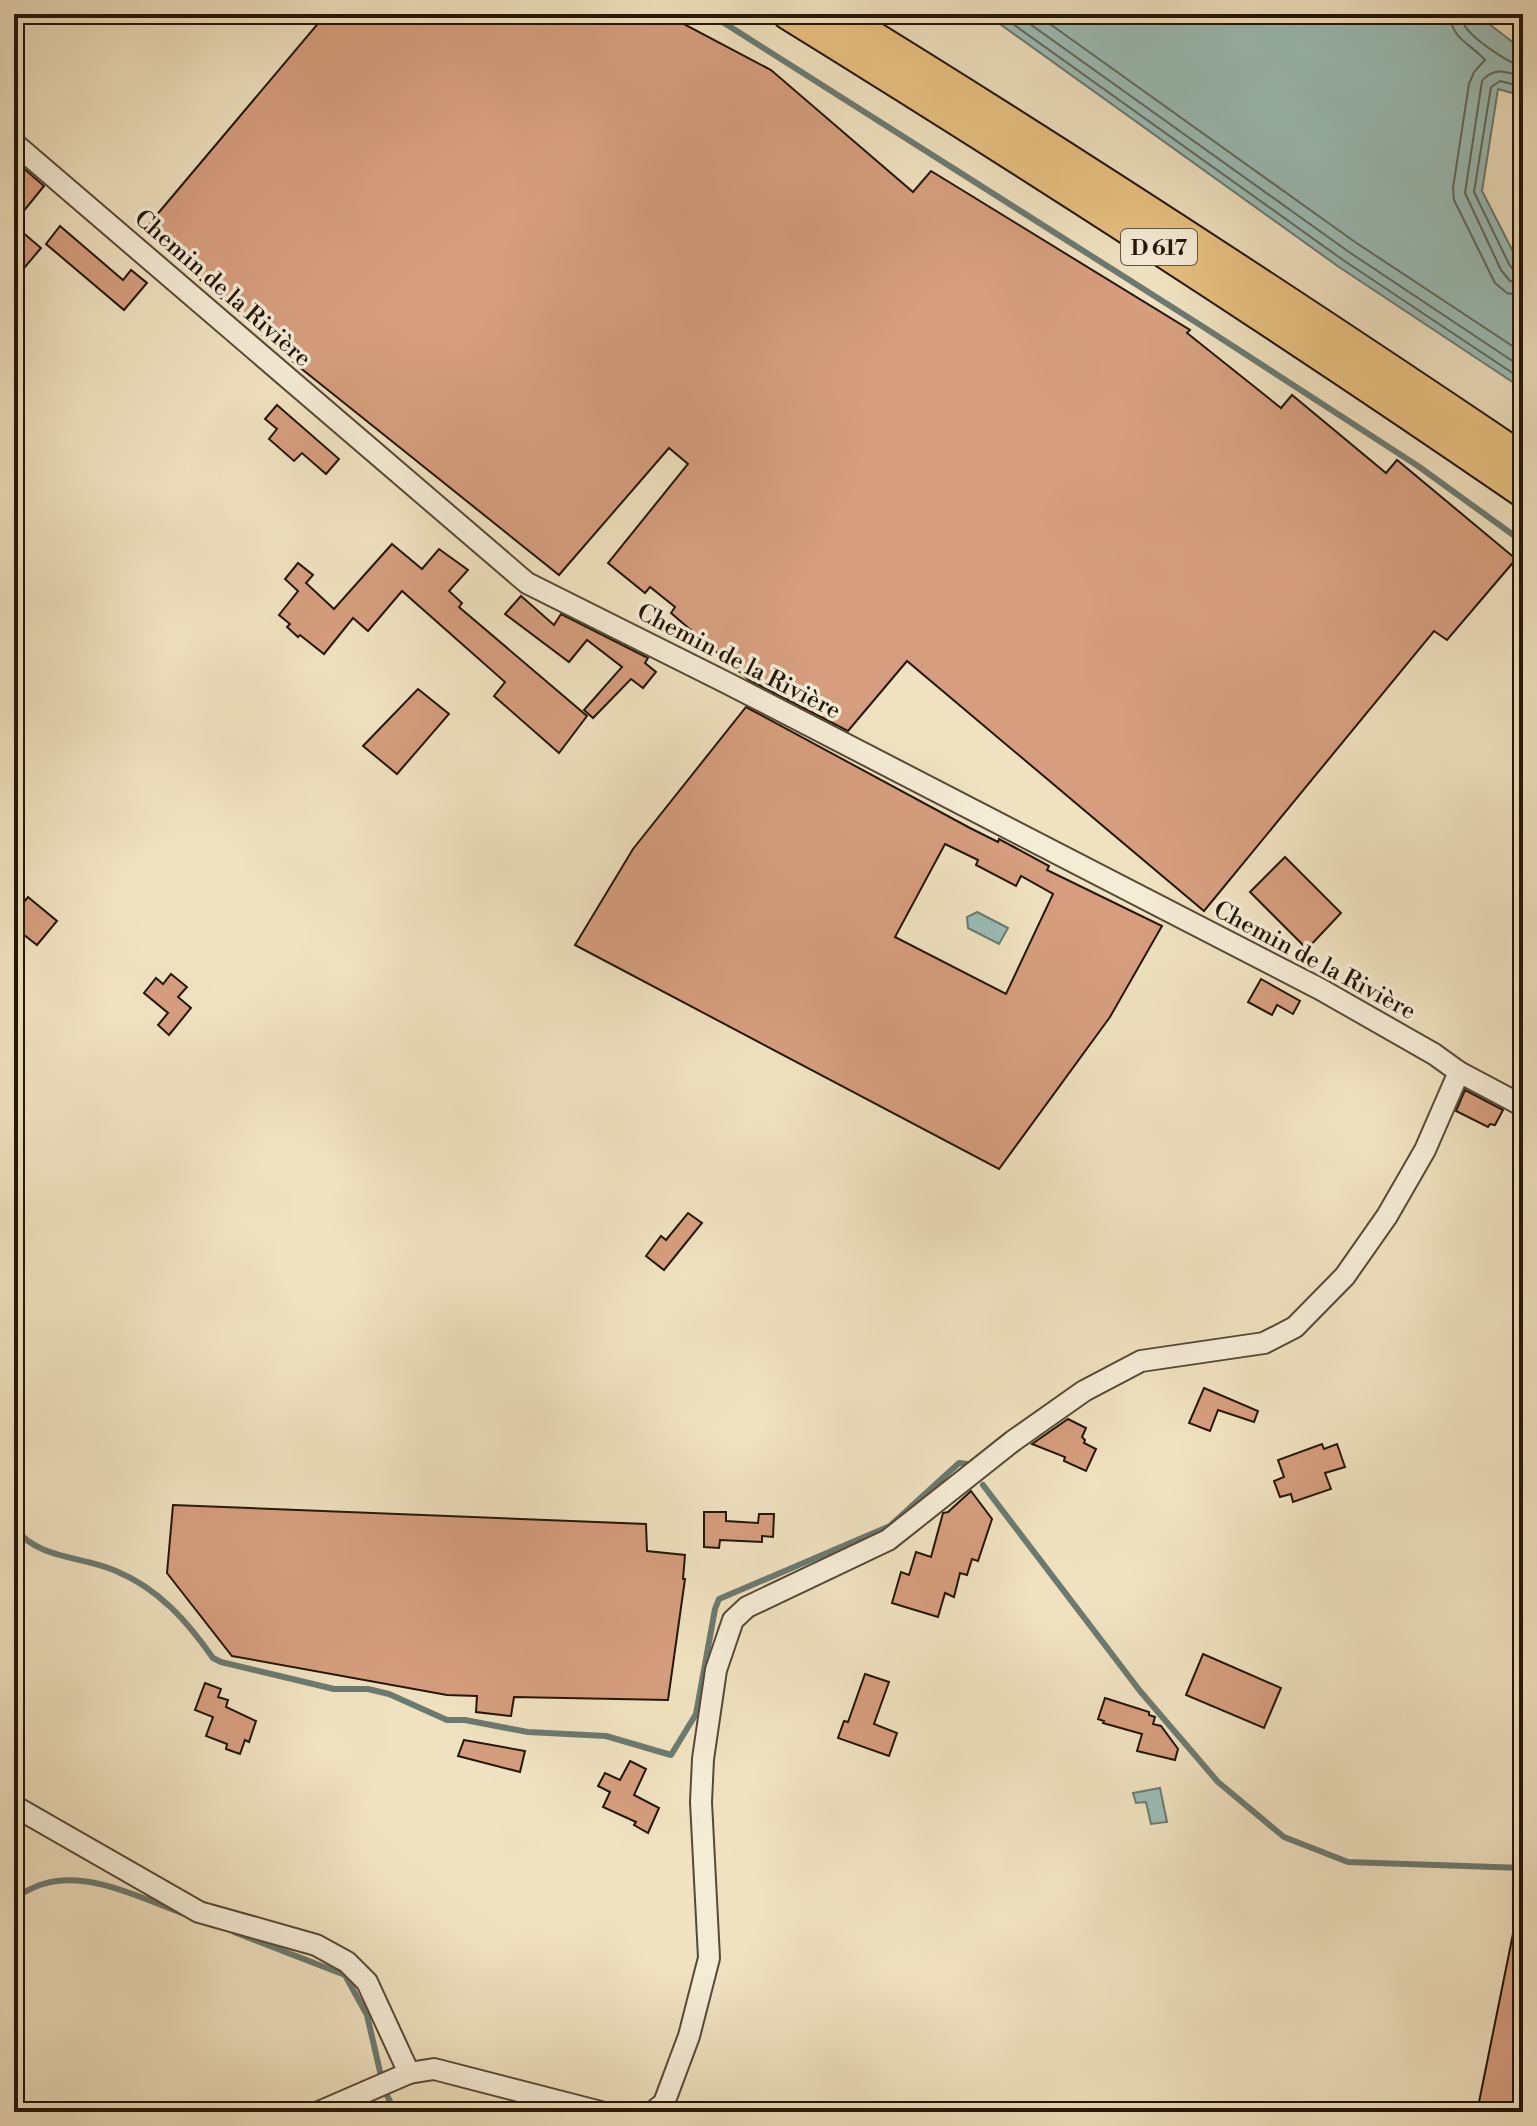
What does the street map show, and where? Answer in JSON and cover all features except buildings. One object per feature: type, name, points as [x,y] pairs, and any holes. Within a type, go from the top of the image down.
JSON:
[{"type":"highway","name":"D 617","points":[[788,14],[994,141],[1213,282],[1523,492]]},
{"type":"highway","name":"D 617","points":[[836,14],[1006,118],[1243,270],[1523,459]]},
{"type":"street","name":"Chemin de la Rivière","points":[[14,143],[527,583],[1320,989],[1434,1054],[1459,1072],[1523,1106]]},
{"type":"street","points":[[653,2112],[664,2103],[689,2036],[709,1958],[701,1802],[703,1759],[716,1670],[733,1620],[747,1607],[888,1540],[1013,1441],[1095,1385],[1141,1361],[1264,1343],[1295,1327],[1345,1276],[1387,1216],[1425,1150],[1459,1072]]},
{"type":"street","points":[[14,1806],[199,1912],[316,1945],[347,1962],[367,1982],[409,2073]]},
{"type":"street","points":[[319,2112],[409,2073],[434,2069],[601,2112]]},
{"type":"water","points":[[986,14],[1476,14],[1523,50],[1523,96],[1498,89],[1482,191],[1523,271],[1523,389],[1339,267]]},
{"type":"water","points":[[977,912],[1008,928],[999,944],[968,928],[967,917]]},
{"type":"water","points":[[1160,1788],[1167,1822],[1151,1824],[1146,1802],[1136,1803],[1133,1793]]},
{"type":"waterway","points":[[710,14],[1418,466],[1523,542]]},
{"type":"waterway","points":[[14,1528],[25,1539],[49,1552],[116,1571],[146,1587],[171,1607],[213,1658],[221,1662],[334,1689],[368,1689],[389,1694],[447,1720],[465,1720],[528,1732],[606,1736],[671,1755],[696,1714],[719,1599],[890,1526],[959,1463],[967,1464]]},
{"type":"waterway","points":[[983,1485],[1140,1691],[1218,1782],[1284,1837],[1348,1862],[1523,1868]]},
{"type":"waterway","points":[[14,1897],[43,1884],[78,1881],[114,1888],[182,1913]]},
{"type":"waterway","points":[[234,1932],[345,1975],[367,2015],[384,2089],[395,2112]]}]
